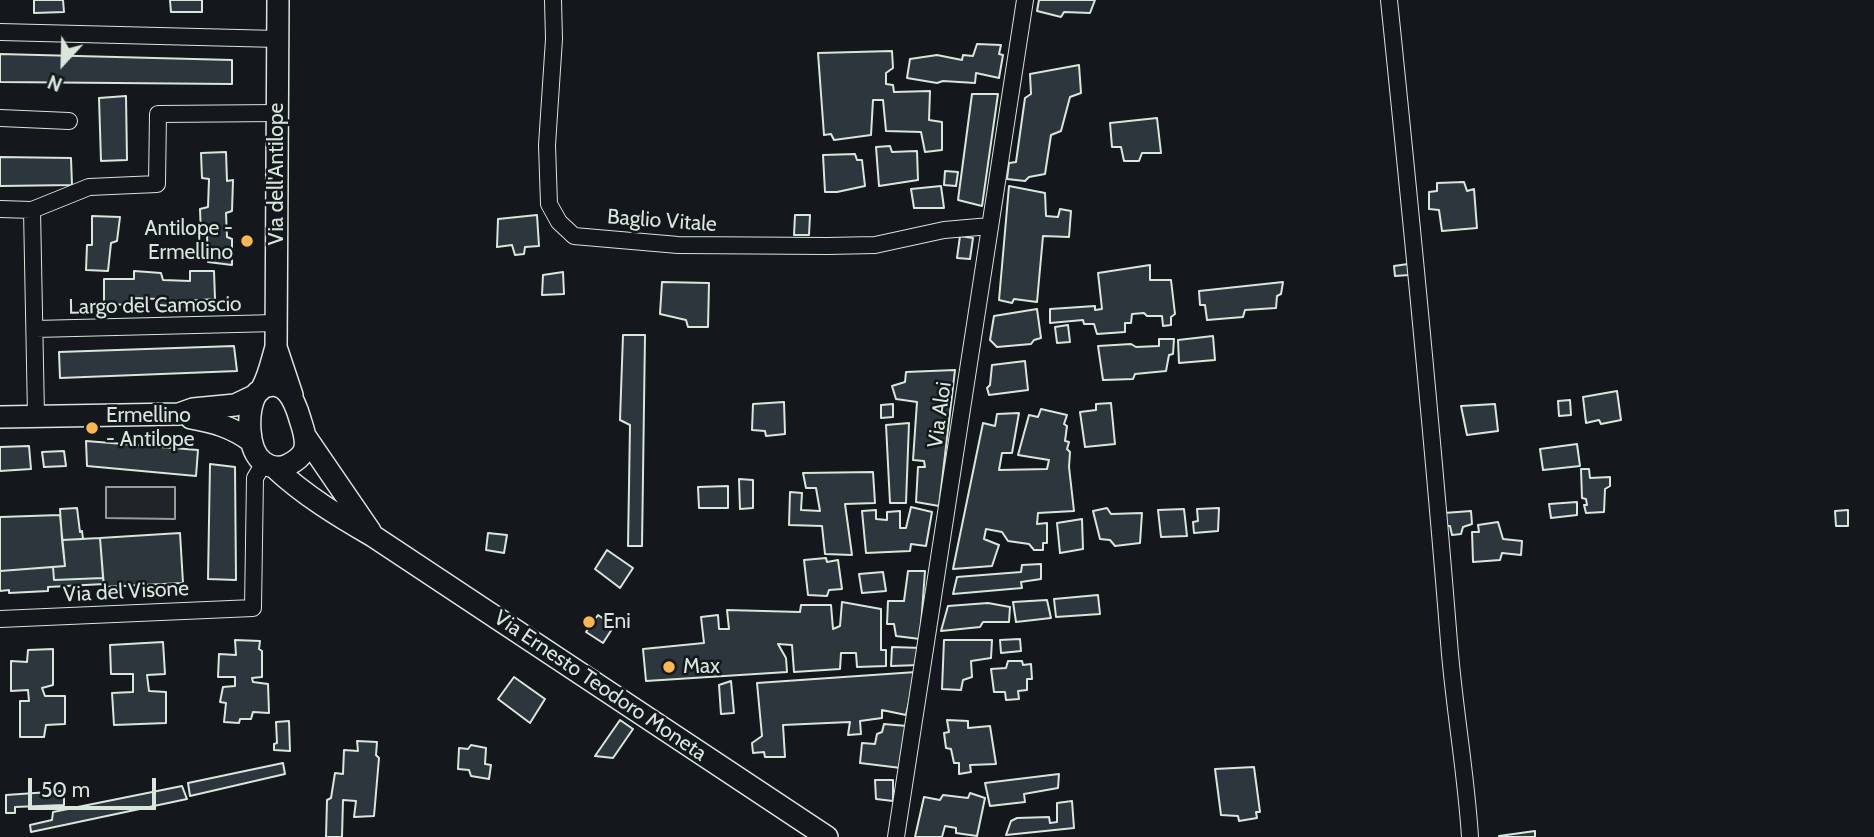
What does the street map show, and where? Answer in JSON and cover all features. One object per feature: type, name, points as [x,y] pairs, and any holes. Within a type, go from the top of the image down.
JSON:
[{"type":"street","name":"Via dell'Antilope","points":[[276,347],[278,0]]},
{"type":"street","name":"Baglio Vitale","points":[[553,0],[554,39],[547,145],[550,204],[559,222],[574,236],[678,245],[875,245],[944,230],[990,226]]},
{"type":"street","name":"Via Aloi","points":[[896,837],[1025,0]]},
{"type":"street","points":[[1389,0],[1408,174],[1455,708],[1470,837]]},
{"type":"street","points":[[0,32],[278,39]]},
{"type":"street","points":[[0,209],[32,210],[89,187],[157,184],[158,114],[278,113]]},
{"type":"street","points":[[0,118],[69,121]]},
{"type":"street","points":[[32,210],[36,415]]},
{"type":"street","name":"Largo del Camoscio","points":[[35,330],[276,324]]},
{"type":"street","points":[[276,347],[305,436],[304,450],[294,462],[284,467],[269,465],[253,450],[251,442],[259,391],[276,347]]},
{"type":"street","points":[[178,414],[193,409],[235,405],[268,385],[277,386],[292,395]]},
{"type":"street","points":[[0,417],[178,414],[222,424],[238,431],[251,442]]},
{"type":"street","name":"Via Ernesto Teodoro Moneta","points":[[305,436],[373,536]]},
{"type":"street","name":"Via Ernesto Teodoro Moneta","points":[[269,465],[294,486],[827,837]]},
{"type":"street","name":"Via del Visone","points":[[0,619],[254,608],[255,478],[269,465]]},
{"type":"shaded area","points":[[106,487],[175,487],[175,519],[106,518]]},
{"type":"building","points":[[34,0],[63,0],[64,12],[34,13]]},
{"type":"building","points":[[170,0],[202,0],[202,12],[171,12]]},
{"type":"building","points":[[1039,0],[1095,0],[1090,13],[1064,12],[1061,17],[1037,11]]},
{"type":"building","points":[[977,44],[1001,45],[999,54],[1003,55],[999,78],[976,73],[975,83],[937,83],[907,78],[910,59],[937,55],[962,60],[963,55],[973,56]]},
{"type":"building","points":[[892,51],[893,68],[886,73],[886,84],[893,85],[894,92],[930,91],[929,120],[942,122],[942,150],[925,152],[921,132],[886,131],[883,100],[873,100],[871,135],[834,140],[831,134],[824,135],[818,53]]},
{"type":"building","points":[[0,54],[232,60],[232,84],[0,82]]},
{"type":"building","points":[[1079,65],[1081,93],[1070,97],[1061,131],[1051,135],[1045,174],[1029,177],[1025,181],[1007,179],[1009,163],[1016,162],[1025,98],[1031,94],[1030,74]]},
{"type":"building","points":[[972,94],[998,94],[982,206],[958,200]]},
{"type":"building","points":[[126,96],[127,160],[101,161],[99,98]]},
{"type":"building","points":[[1157,118],[1161,153],[1142,153],[1139,161],[1124,161],[1121,147],[1112,147],[1110,123]]},
{"type":"building","points":[[890,146],[892,152],[917,151],[918,180],[879,186],[876,147]]},
{"type":"building","points":[[226,152],[227,181],[233,180],[232,211],[226,213],[227,237],[232,239],[232,265],[208,262],[207,235],[201,235],[200,209],[208,207],[209,179],[202,178],[201,153]]},
{"type":"building","points":[[855,154],[857,160],[862,160],[865,186],[825,192],[823,155]]},
{"type":"building","points":[[0,157],[71,158],[72,185],[0,186]]},
{"type":"building","points":[[945,171],[958,172],[956,186],[944,185]]},
{"type":"building","points":[[1464,182],[1467,191],[1474,189],[1477,228],[1442,231],[1439,210],[1429,209],[1429,192],[1437,191],[1437,183]]},
{"type":"building","points":[[941,186],[944,208],[914,208],[911,189]]},
{"type":"building","points":[[1009,186],[1045,193],[1046,216],[1058,217],[1060,209],[1071,211],[1069,237],[1043,236],[1037,302],[1014,299],[1012,303],[999,300]]},
{"type":"building","points":[[537,215],[539,246],[525,247],[524,254],[515,255],[512,245],[497,247],[498,219]]},
{"type":"building","points":[[795,215],[810,215],[809,235],[794,235]]},
{"type":"building","points":[[92,216],[120,217],[117,241],[111,243],[108,271],[86,270],[87,245],[92,245]]},
{"type":"building","points":[[960,236],[973,238],[970,259],[957,258]]},
{"type":"building","points":[[1408,264],[1409,275],[1395,276],[1394,266]]},
{"type":"building","points":[[1150,265],[1150,280],[1171,280],[1175,314],[1171,317],[1171,325],[1163,326],[1162,316],[1147,316],[1144,313],[1132,314],[1131,323],[1125,323],[1125,332],[1097,334],[1094,324],[1084,324],[1083,320],[1050,323],[1050,309],[1095,306],[1095,310],[1102,309],[1098,273]]},
{"type":"building","points":[[134,271],[161,273],[163,280],[190,281],[190,271],[214,271],[215,299],[185,301],[183,307],[159,305],[159,299],[131,298],[131,305],[104,304],[104,279],[134,279]]},
{"type":"building","points":[[563,272],[564,294],[542,295],[543,275]]},
{"type":"building","points":[[662,282],[709,283],[708,327],[688,327],[686,320],[660,314]]},
{"type":"building","points":[[1283,282],[1281,294],[1277,296],[1276,308],[1245,310],[1243,317],[1207,320],[1205,305],[1200,305],[1199,291]]},
{"type":"building","points":[[1037,309],[1041,338],[1031,344],[997,347],[990,340],[994,316]]},
{"type":"building","points":[[1068,325],[1070,342],[1057,343],[1055,327]]},
{"type":"building","points":[[623,335],[645,335],[642,546],[628,546],[630,425],[620,420]]},
{"type":"building","points":[[1213,336],[1215,360],[1179,363],[1178,340]]},
{"type":"building","points":[[1159,339],[1174,339],[1173,354],[1169,355],[1166,371],[1135,374],[1133,379],[1103,380],[1098,346],[1159,346]]},
{"type":"building","points":[[234,346],[237,371],[60,378],[59,352]]},
{"type":"building","points":[[1025,361],[1028,390],[989,395],[987,388],[990,385],[992,365]]},
{"type":"building","points":[[955,370],[939,506],[916,502],[918,467],[925,467],[924,461],[913,460],[917,402],[896,399],[892,386],[905,382],[906,372]]},
{"type":"building","points":[[1617,391],[1621,420],[1601,424],[1599,420],[1586,423],[1583,397]]},
{"type":"building","points":[[1570,400],[1571,415],[1559,416],[1558,401]]},
{"type":"building","points":[[784,402],[785,434],[766,436],[765,431],[752,430],[753,404]]},
{"type":"building","points":[[1111,403],[1115,444],[1085,447],[1080,412],[1096,410],[1096,404]]},
{"type":"building","points":[[893,404],[893,417],[881,418],[881,405]]},
{"type":"building","points":[[1495,404],[1498,431],[1467,435],[1461,406]]},
{"type":"building","points":[[1041,409],[1067,415],[1064,424],[1067,426],[1065,441],[1069,442],[1067,449],[1070,452],[1074,511],[1038,513],[1037,524],[1047,523],[1047,543],[1043,543],[1043,550],[1034,550],[1029,544],[1008,541],[1002,532],[986,529],[984,539],[999,545],[992,566],[953,569],[983,423],[995,426],[997,414],[1019,413],[1012,453],[1002,453],[999,470],[1047,469],[1049,460],[1018,455],[1029,415],[1038,417]]},
{"type":"building","points":[[909,423],[906,503],[890,503],[886,425]]},
{"type":"building","points":[[86,441],[198,450],[196,476],[87,466]]},
{"type":"building","points":[[1577,444],[1580,466],[1543,470],[1540,449]]},
{"type":"building","points":[[29,446],[31,469],[0,471],[0,447]]},
{"type":"building","points":[[64,451],[66,466],[44,467],[42,452]]},
{"type":"building","points":[[210,464],[235,467],[236,580],[208,579]]},
{"type":"building","points":[[1581,469],[1589,469],[1590,478],[1610,477],[1610,486],[1605,489],[1604,512],[1586,513],[1586,499],[1582,498]]},
{"type":"building","points":[[873,472],[875,503],[845,504],[852,555],[825,554],[822,526],[789,525],[790,492],[802,493],[801,510],[820,511],[816,488],[806,488],[803,473]]},
{"type":"building","points":[[739,479],[753,480],[753,508],[740,509]]},
{"type":"building","points":[[728,486],[728,508],[699,508],[698,487]]},
{"type":"building","points":[[1577,502],[1577,515],[1551,518],[1549,504]]},
{"type":"building","points":[[911,507],[932,512],[926,546],[911,544],[910,551],[866,553],[862,511],[876,510],[876,519],[887,520],[887,512],[900,511],[900,528],[906,528]]},
{"type":"building","points":[[77,508],[83,539],[62,540],[60,509]]},
{"type":"building","points":[[1107,508],[1111,514],[1142,513],[1140,543],[1115,546],[1110,540],[1100,539],[1093,511]]},
{"type":"building","points":[[1219,508],[1218,531],[1194,533],[1193,522],[1198,521],[1197,509]]},
{"type":"building","points":[[1184,509],[1187,536],[1161,537],[1158,510]]},
{"type":"building","points":[[1848,510],[1848,526],[1836,526],[1835,511]]},
{"type":"building","points":[[1471,511],[1472,524],[1463,527],[1461,534],[1452,535],[1450,526],[1445,526],[1444,513]]},
{"type":"building","points":[[60,515],[65,566],[0,571],[0,517]]},
{"type":"building","points":[[1082,519],[1083,549],[1060,553],[1057,523]]},
{"type":"building","points":[[1498,522],[1503,539],[1522,541],[1521,555],[1502,553],[1500,560],[1473,562],[1472,532],[1479,532],[1478,525]]},
{"type":"building","points":[[180,533],[183,583],[104,587],[100,538]]},
{"type":"building","points":[[488,533],[507,535],[504,553],[486,550]]},
{"type":"building","points":[[100,538],[103,578],[54,580],[53,567],[65,566],[62,540]]},
{"type":"building","points":[[607,550],[633,568],[620,588],[595,569]]},
{"type":"building","points":[[826,558],[827,562],[838,560],[842,589],[829,590],[827,596],[808,595],[804,560]]},
{"type":"building","points":[[1041,564],[1041,579],[1021,582],[1022,588],[953,594],[957,577],[1021,572],[1022,565]]},
{"type":"building","points":[[53,567],[54,580],[103,578],[104,584],[48,587],[48,591],[0,591],[0,571]]},
{"type":"building","points":[[908,571],[925,571],[920,639],[896,636],[894,624],[887,624],[888,601],[904,601]]},
{"type":"building","points":[[883,572],[886,591],[862,593],[859,574]]},
{"type":"building","points":[[1098,595],[1100,614],[1056,617],[1054,599]]},
{"type":"building","points":[[1047,600],[1051,618],[1016,622],[1013,602]]},
{"type":"building","points":[[842,602],[881,609],[881,650],[886,650],[886,666],[857,667],[856,653],[841,653],[840,669],[794,672],[792,645],[778,644],[786,658],[787,672],[646,681],[643,649],[704,643],[701,617],[718,615],[719,629],[729,629],[727,610],[800,612],[801,605],[831,605],[833,629],[840,626]]},
{"type":"building","points":[[988,603],[1010,607],[1009,622],[983,622],[980,627],[941,631],[948,606]]},
{"type":"building","points":[[598,615],[614,626],[603,643],[586,632]]},
{"type":"building","points":[[1020,639],[1021,651],[1001,653],[1000,640]]},
{"type":"building","points":[[235,640],[260,641],[262,677],[252,678],[253,682],[268,684],[269,713],[253,712],[251,719],[240,719],[239,723],[224,722],[226,703],[220,702],[223,687],[235,686],[235,677],[218,677],[219,654],[236,655]]},
{"type":"building","points":[[944,640],[992,640],[991,658],[971,661],[972,677],[963,680],[961,690],[942,689]]},
{"type":"building","points":[[163,642],[165,674],[147,675],[149,691],[166,692],[166,723],[114,725],[112,693],[133,692],[133,674],[111,674],[110,645]]},
{"type":"building","points":[[892,647],[922,648],[919,665],[891,666]]},
{"type":"building","points":[[53,649],[53,685],[42,688],[45,696],[65,696],[65,724],[46,725],[44,737],[20,737],[20,701],[29,701],[28,690],[11,691],[11,661],[27,662],[28,650]]},
{"type":"building","points":[[1008,661],[1031,664],[1032,679],[1027,679],[1027,690],[1018,691],[1019,699],[1006,700],[1005,692],[994,692],[991,669],[1006,668]]},
{"type":"building","points":[[916,672],[906,715],[882,710],[882,718],[860,721],[861,734],[848,735],[850,722],[783,725],[785,757],[765,757],[764,752],[753,753],[752,743],[762,736],[757,683]]},
{"type":"building","points":[[514,677],[545,699],[530,723],[498,699]]},
{"type":"building","points":[[731,681],[734,713],[721,714],[719,685]]},
{"type":"building","points":[[620,720],[633,729],[613,758],[595,756]]},
{"type":"building","points":[[947,720],[968,721],[968,728],[990,726],[996,764],[970,765],[971,772],[959,774],[959,763],[954,763],[951,749],[946,748],[944,733],[949,732]]},
{"type":"building","points":[[289,721],[290,751],[274,750],[274,744],[277,743],[276,722]]},
{"type":"building","points":[[884,724],[907,726],[901,768],[860,763],[862,743],[875,744],[877,734],[882,732]]},
{"type":"building","points":[[357,741],[377,742],[376,755],[379,758],[374,816],[354,817],[356,801],[343,800],[342,837],[326,837],[327,800],[331,798],[335,773],[343,774],[344,750],[358,751]]},
{"type":"building","points":[[471,745],[486,748],[485,764],[491,765],[489,779],[471,776],[469,770],[458,769],[459,748],[468,749]]},
{"type":"building","points":[[283,763],[285,774],[190,796],[188,783]]},
{"type":"building","points":[[1254,767],[1260,812],[1256,812],[1257,818],[1239,821],[1238,816],[1221,815],[1215,769]]},
{"type":"building","points":[[1059,774],[1058,788],[1024,794],[1025,802],[990,806],[985,783]]},
{"type":"building","points":[[875,780],[893,780],[893,801],[876,799]]},
{"type":"building","points":[[182,786],[187,799],[31,832],[30,825],[52,820],[53,812]]},
{"type":"building","points":[[64,791],[64,805],[15,807],[15,813],[6,813],[6,795]]},
{"type":"building","points":[[970,793],[985,798],[977,836],[956,833],[956,828],[945,826],[942,837],[915,837],[924,797],[940,800],[943,795],[968,798]]},
{"type":"building","points":[[1072,801],[1074,828],[1006,835],[1011,821],[1017,818],[1049,817],[1050,823],[1057,822],[1057,803]]},
{"type":"building","points":[[1535,831],[1535,837],[1499,837],[1499,836]]},
{"type":"place","name":"Antilope - Ermellino","points":[[247,241]]},
{"type":"place","name":"Ermellino - Antilope","points":[[92,428]]},
{"type":"place","name":"Eni","points":[[589,622]]},
{"type":"place","name":"Max","points":[[669,667]]}]
